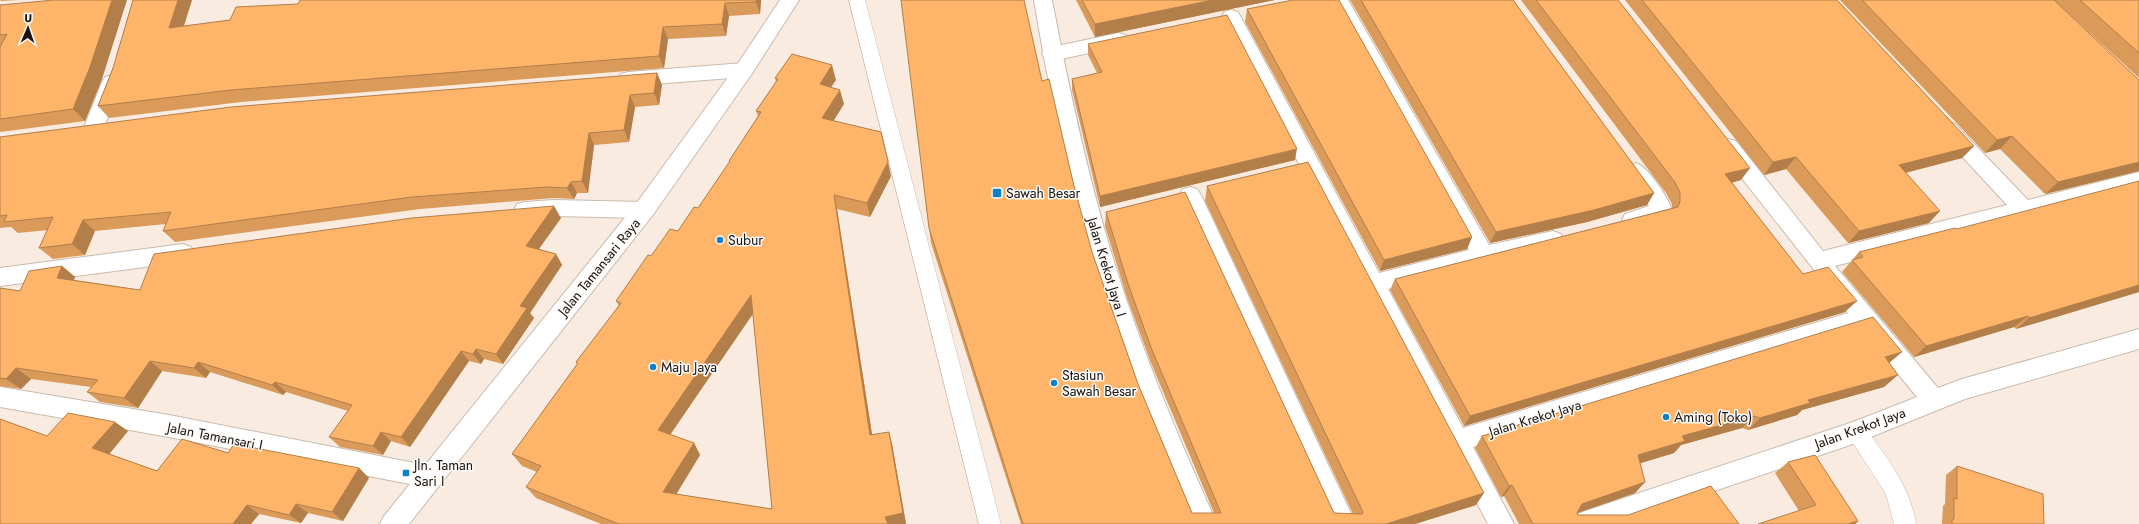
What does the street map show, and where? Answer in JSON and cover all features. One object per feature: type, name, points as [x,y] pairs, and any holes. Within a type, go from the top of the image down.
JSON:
[{"type":"street","name":"Jalan Tamansari Raya","points":[[393,524],[644,210],[744,70],[790,0]]},
{"type":"street","name":"Jalan Krekot Jaya I","points":[[1043,0],[1060,97],[1099,217],[1104,265],[1161,427],[1204,524]]},
{"type":"street","points":[[1339,0],[1483,255]]},
{"type":"street","points":[[1231,17],[1501,524]]},
{"type":"street","points":[[1052,54],[1134,37]]},
{"type":"street","points":[[117,65],[87,128],[118,124]]},
{"type":"street","points":[[611,81],[744,70]]},
{"type":"street","points":[[1936,116],[2024,209]]},
{"type":"street","points":[[1716,131],[1818,261],[1934,400]]},
{"type":"street","points":[[1615,224],[1661,211],[1660,205],[1625,156]]},
{"type":"street","points":[[1288,172],[1310,166]]},
{"type":"street","points":[[1818,261],[2139,180]]},
{"type":"street","points":[[1168,201],[1213,190]]},
{"type":"street","points":[[1190,195],[1343,524]]},
{"type":"street","points":[[507,212],[554,208],[644,210]]},
{"type":"street","points":[[1373,284],[1483,255],[1572,235]]},
{"type":"street","points":[[0,276],[200,250]]},
{"type":"street","name":"Jalan Krekot Jaya","points":[[1457,441],[1865,317]]},
{"type":"street","name":"Jalan Krekot Jaya","points":[[1582,524],[1856,432],[1962,389],[2139,339]]},
{"type":"street","name":"Jalan Tamansari I","points":[[0,397],[169,426],[362,466],[430,477]]},
{"type":"lane","points":[[857,0],[990,524]]},
{"type":"lane","points":[[1856,432],[1889,480],[1904,513],[1905,524]]},
{"type":"building","points":[[54,0],[112,0],[90,67],[73,109],[0,119],[0,47],[7,34],[0,35],[0,5]]},
{"type":"building","points":[[133,0],[178,0],[169,28],[230,20],[236,7],[298,4],[300,0],[756,0],[756,2],[725,3],[722,24],[663,27],[659,56],[231,90],[98,106],[113,68]]},
{"type":"building","points":[[901,0],[1024,0],[1042,81],[1049,79],[1074,186],[1092,252],[1138,384],[1192,513],[1221,513],[1152,350],[1128,284],[1106,212],[1185,192],[1334,513],[1362,514],[1363,512],[1207,186],[1308,162],[1484,493],[1386,524],[1023,524],[929,228]]},
{"type":"building","points":[[1082,0],[1213,0],[1095,24]]},
{"type":"building","points":[[1293,0],[1339,0],[1472,237],[1384,260],[1247,9]]},
{"type":"building","points":[[1361,0],[1513,0],[1654,193],[1594,210],[1496,232]]},
{"type":"building","points":[[1536,0],[1618,0],[1750,168],[1725,174],[1803,274],[1828,267],[1857,301],[1470,416],[1395,279],[1678,207],[1680,201],[1680,192],[1674,181]]},
{"type":"building","points":[[1642,0],[1837,0],[1974,146],[1899,165],[1940,211],[1859,231],[1796,157],[1773,162]]},
{"type":"building","points":[[1862,0],[2054,0],[2139,80],[2139,162],[2058,182],[2012,136],[1997,140]]},
{"type":"building","points":[[2080,0],[2139,0],[2139,53]]},
{"type":"building","points":[[1227,15],[1297,149],[1100,196],[1072,79],[1102,72],[1088,44]]},
{"type":"building","points":[[792,54],[832,65],[820,84],[840,90],[822,118],[881,132],[888,162],[867,203],[834,195],[870,435],[889,432],[903,513],[885,517],[888,524],[619,524],[526,487],[541,466],[512,454],[578,363],[576,362],[621,303],[616,301],[648,255],[651,256],[670,229],[678,231],[694,207],[698,208],[761,112],[756,111],[778,79],[775,78]],"holes":[[[751,295],[772,509],[663,492],[694,443],[658,430]]]},
{"type":"building","points":[[657,73],[654,93],[630,95],[624,130],[589,133],[582,181],[571,182],[567,188],[547,187],[412,197],[163,231],[171,212],[83,220],[72,244],[39,248],[53,217],[4,222],[7,215],[0,216],[0,137],[231,107]]},
{"type":"building","points":[[2139,181],[2139,285],[2029,318],[2028,316],[1926,346],[1852,260],[1863,257],[1859,252],[1955,228],[1957,229]]},
{"type":"building","points":[[554,206],[526,246],[556,254],[520,306],[527,308],[496,354],[476,349],[473,354],[461,351],[401,437],[381,432],[373,446],[329,437],[352,405],[275,382],[272,385],[198,362],[194,368],[150,361],[124,398],[87,392],[98,380],[16,368],[6,379],[0,378],[0,288],[20,291],[29,271],[62,266],[57,278],[140,290],[154,254],[412,218]]},
{"type":"building","points":[[1873,317],[1902,352],[1885,357],[1898,375],[1808,400],[1810,403],[1760,418],[1754,416],[1682,436],[1685,441],[1638,455],[1645,482],[1582,504],[1577,513],[1578,515],[1628,515],[1711,486],[1739,524],[1533,524],[1512,485],[1509,486],[1482,436]]},
{"type":"building","points":[[68,413],[115,422],[92,448],[157,471],[182,439],[228,453],[234,444],[359,468],[332,512],[296,504],[289,515],[247,505],[233,524],[0,524],[0,419],[47,436]]},
{"type":"building","points":[[1815,455],[1858,521],[1848,524],[1758,524],[1816,505],[1788,462]]},
{"type":"building","points":[[1957,466],[2043,494],[2044,524],[1952,524],[1952,519],[1954,519],[1954,498],[1957,499]]},
{"type":"place","name":"Sawah Besar","points":[[997,193]]},
{"type":"place","name":"Subur","points":[[720,240]]},
{"type":"place","name":"Maju Jaya","points":[[653,367]]},
{"type":"place","name":"Stasiun Sawah Besar","points":[[1054,383]]},
{"type":"place","name":"Aming (Toko)","points":[[1666,417]]},
{"type":"place","name":"Jln. Taman Sari I","points":[[406,473]]}]
